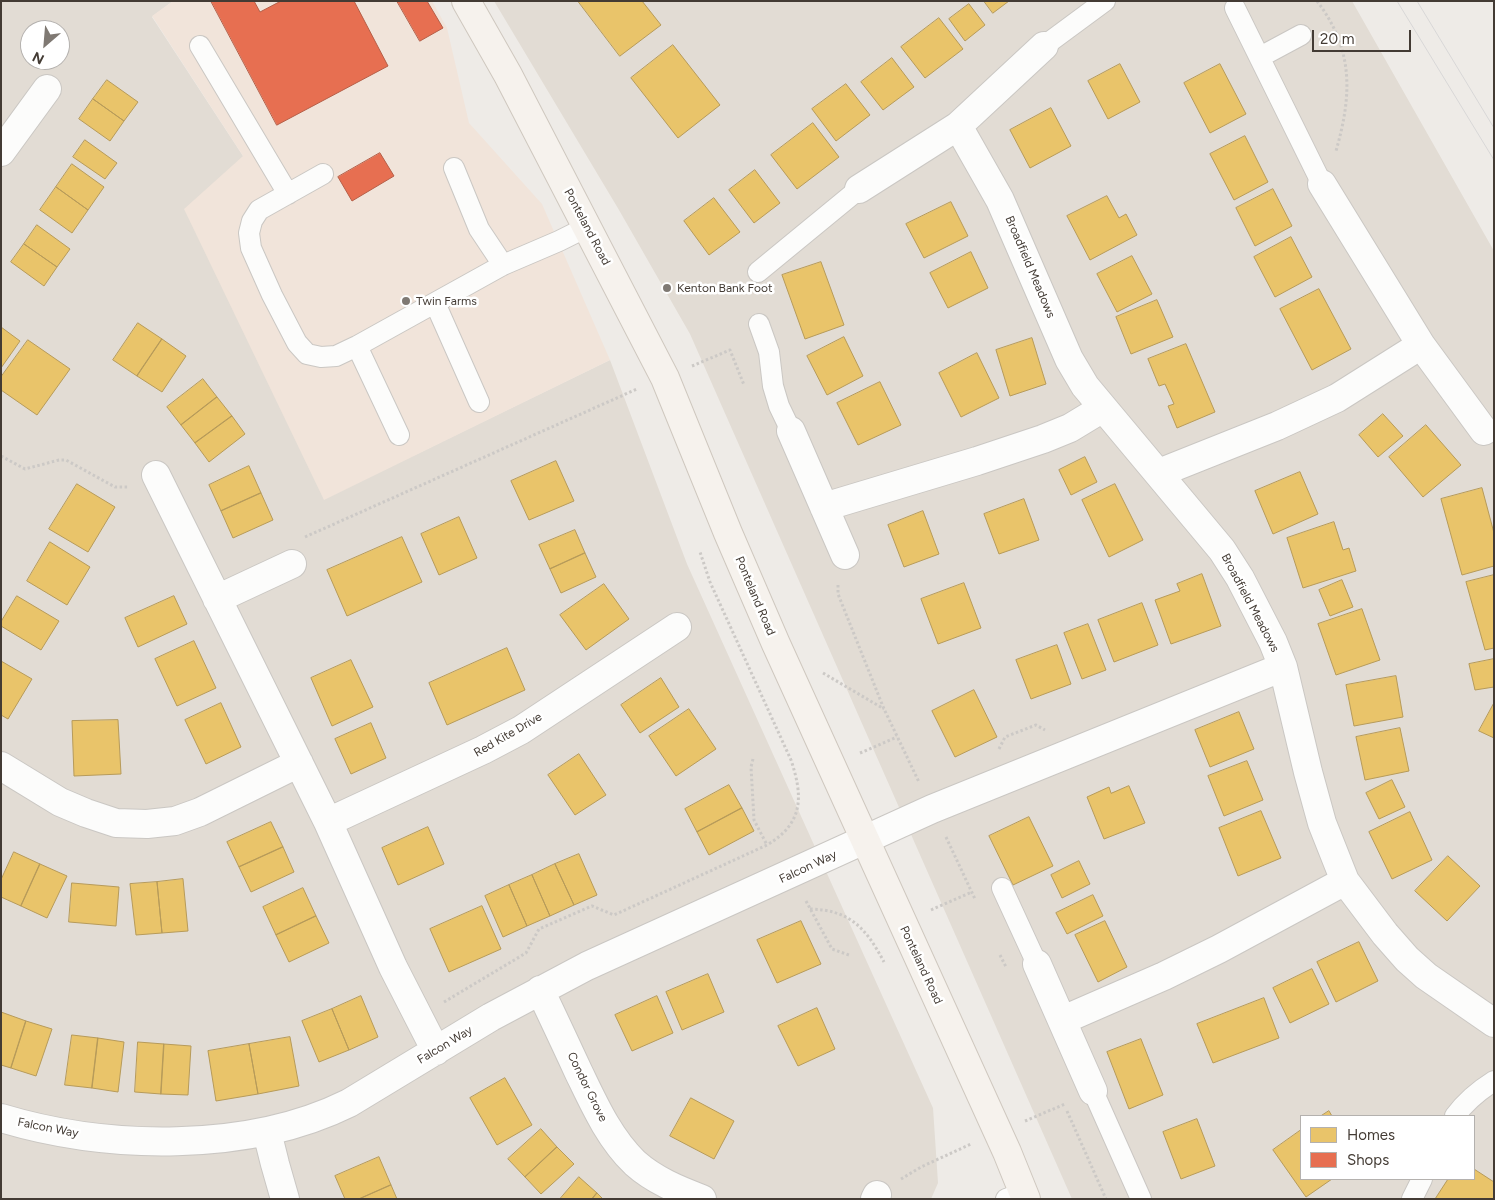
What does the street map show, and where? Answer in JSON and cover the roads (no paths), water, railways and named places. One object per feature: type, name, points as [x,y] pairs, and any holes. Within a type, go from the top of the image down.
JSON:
[{"type":"main road","name":"Ponteland Road","points":[[466,1],[508,75],[665,378],[728,533],[776,644],[1007,1152],[1018,1197]]},
{"type":"street","points":[[859,189],[958,126],[1044,46]]},
{"type":"street","points":[[2,150],[47,89]]},
{"type":"street","name":"Broadfield Meadows","points":[[958,126],[1000,200],[1069,359],[1085,386],[1222,550],[1240,578],[1269,634],[1283,667],[1322,823],[1345,881],[1384,934],[1407,959],[1426,976],[1493,1019]]},
{"type":"street","points":[[1322,184],[1421,345],[1489,437]]},
{"type":"street","points":[[1158,473],[1277,426],[1337,398],[1421,345]]},
{"type":"street","points":[[824,507],[1043,439],[1070,428],[1103,408]]},
{"type":"street","points":[[791,431],[845,555]]},
{"type":"street","points":[[156,475],[328,822],[394,968],[436,1051]]},
{"type":"street","points":[[217,599],[294,552]]},
{"type":"street","name":"Red Kite Drive","points":[[328,822],[483,750],[521,730],[676,627]]},
{"type":"street","name":"Falcon Way","points":[[1,1118],[61,1132],[157,1142],[219,1138],[267,1132],[325,1115],[349,1103],[491,1017],[586,966],[932,809],[1283,667]]},
{"type":"street","points":[[1,766],[60,802],[86,814],[116,822],[147,824],[175,821],[200,812],[299,763]]},
{"type":"street","points":[[1063,1020],[1180,968],[1345,881]]},
{"type":"street","points":[[1037,964],[1093,1091]]},
{"type":"street","name":"Condor Grove","points":[[540,990],[601,1119],[619,1144],[635,1162],[654,1177],[677,1190],[702,1199]]},
{"type":"street","points":[[267,1132],[274,1164],[285,1199]]},
{"type":"lane","points":[[1044,46],[1105,1]]},
{"type":"lane","points":[[1235,8],[1322,184]]},
{"type":"lane","points":[[1260,57],[1301,36]]},
{"type":"lane","points":[[200,46],[288,194]]},
{"type":"lane","points":[[454,168],[478,229],[503,265]]},
{"type":"lane","points":[[323,174],[259,210],[252,221],[249,232],[251,248],[272,295],[297,343],[307,354],[321,358],[336,356],[357,346],[503,265],[587,227]]},
{"type":"lane","points":[[758,272],[859,189]]},
{"type":"lane","points":[[434,303],[479,402]]},
{"type":"lane","points":[[759,324],[769,352],[772,386],[778,406],[791,431]]},
{"type":"lane","points":[[357,346],[400,435]]},
{"type":"lane","points":[[1002,888],[1037,964]]},
{"type":"lane","points":[[1456,1115],[1476,1093],[1494,1081]]},
{"type":"lane","points":[[1093,1091],[1141,1199]]},
{"type":"lane","points":[[1412,1199],[1422,1180]]},
{"type":"tram line","points":[[1397,1],[1494,160]]},
{"type":"tram line","points":[[1417,1],[1494,128]]},
{"type":"place","name":"Kenton Bank Foot","points":[[667,288]]},
{"type":"place","name":"Twin Farms","points":[[406,301]]}]
